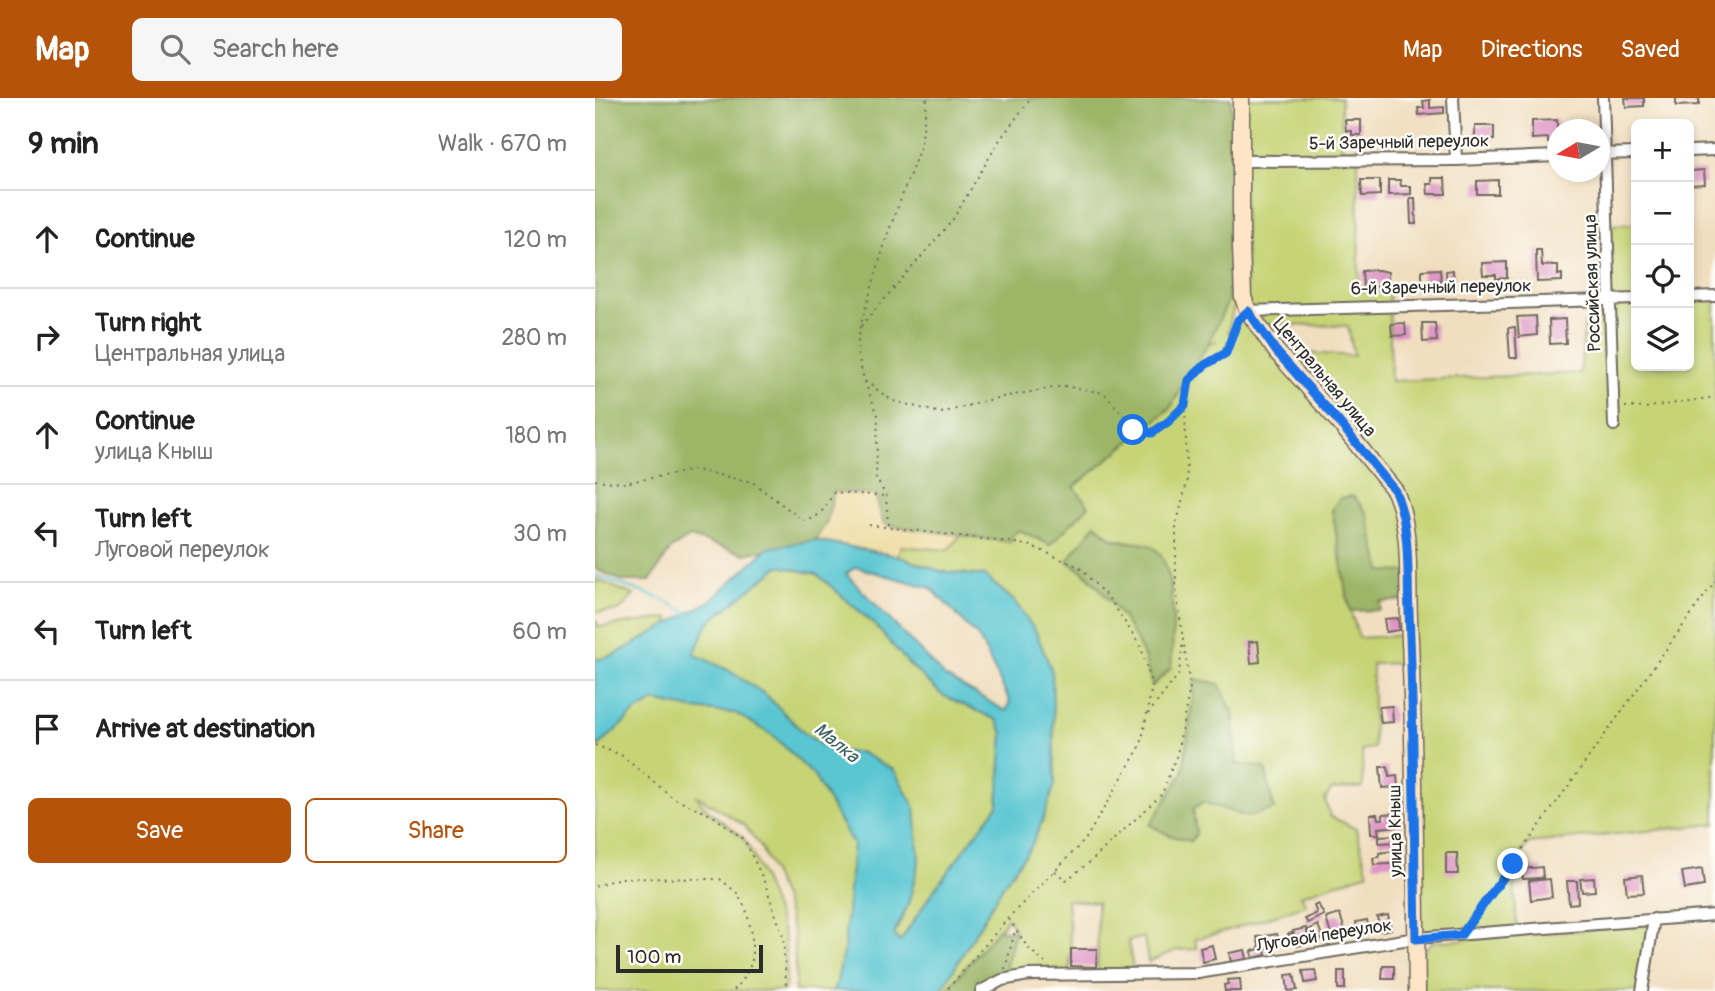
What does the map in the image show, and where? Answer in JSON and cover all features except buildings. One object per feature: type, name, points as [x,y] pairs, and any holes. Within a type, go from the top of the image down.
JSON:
[{"type":"street","name":"Центральная улица","points":[[1241,98],[1243,297],[1248,311],[1276,351],[1339,422],[1395,491],[1401,504],[1405,532],[1412,671]]},
{"type":"street","points":[[1453,98],[1456,160]]},
{"type":"street","name":"Российская улица","points":[[1603,98],[1603,119]]},
{"type":"street","points":[[1694,151],[1715,150]]},
{"type":"street","points":[[1610,154],[1631,153]]},
{"type":"street","name":"5-й Заречный переулок","points":[[1241,161],[1456,160],[1547,156]]},
{"type":"street","name":"Российская улица","points":[[1604,182],[1611,300],[1614,425]]},
{"type":"street","points":[[1694,297],[1715,296]]},
{"type":"street","name":"6-й Заречный переулок","points":[[1248,311],[1631,299]]},
{"type":"street","name":"улица Кныш","points":[[1412,671],[1417,991]]},
{"type":"street","name":"Луговой переулок","points":[[982,990],[1002,980],[1028,975],[1198,973],[1416,939],[1715,915]]},
{"type":"street","points":[[1642,991],[1654,919]]},
{"type":"path","points":[[888,526],[886,496],[876,478],[878,415],[857,351],[860,327],[888,233],[921,145],[927,98]]},
{"type":"path","points":[[860,327],[952,221],[999,141],[1031,98]]},
{"type":"path","points":[[1055,871],[1066,880],[1090,862],[1162,794],[1177,754],[1190,687],[1176,589],[1176,526],[1187,482],[1185,405],[1189,380],[1205,365],[1226,353],[1238,320],[1248,311]]},
{"type":"path","points":[[865,380],[893,401],[941,413],[997,398],[1064,386],[1104,394],[1133,430],[1152,433],[1185,405]]},
{"type":"path","points":[[1613,403],[1629,408],[1644,408],[1715,397]]},
{"type":"path","points":[[595,480],[624,483],[695,470],[752,482],[804,521],[813,520],[824,511],[834,492],[886,496]]},
{"type":"path","points":[[869,525],[1020,544],[1079,567],[1111,601],[1140,647],[1153,686],[1141,746],[1085,840],[1008,918],[946,991]]},
{"type":"path","points":[[1461,935],[1715,581]]},
{"type":"path","points":[[1147,715],[1179,674],[1183,639]]},
{"type":"path","points":[[595,745],[621,755],[673,798],[713,817],[744,839],[764,881],[783,936],[786,982],[784,991]]},
{"type":"path","points":[[595,886],[620,878],[720,879],[737,893],[746,909],[752,934],[752,962],[743,980],[733,991]]},
{"type":"path","points":[[1008,918],[1028,948],[1059,975]]},
{"type":"path","points":[[1002,980],[1015,931]]},
{"type":"green space","points":[[595,98],[1231,98],[1234,211],[1228,301],[1208,344],[1170,408],[1074,487],[1089,506],[1050,545],[1020,530],[1013,534],[1010,542],[888,526],[834,492],[827,522],[815,540],[745,554],[690,537],[671,549],[650,581],[623,581],[595,569]]},
{"type":"green space","points":[[1241,98],[1341,98],[1342,148],[1358,148],[1359,291],[1389,290],[1391,381],[1580,373],[1585,323],[1611,300],[1608,225],[1631,224],[1631,371],[1694,371],[1694,297],[1715,296],[1715,824],[1529,843],[1513,864],[1517,930],[1416,938],[1411,663],[1372,664],[1374,748],[1362,750],[1363,787],[1331,790],[1325,800],[1330,816],[1356,829],[1368,873],[1301,895],[1306,905],[1195,939],[1197,949],[1177,950],[1148,962],[1144,937],[1128,941],[1134,975],[1098,975],[1097,902],[1067,900],[1071,949],[1069,975],[1002,980],[1015,931],[1008,918],[946,991],[941,991],[1004,884],[1031,846],[1042,822],[1055,784],[1052,672],[1036,632],[1014,601],[985,576],[940,571],[897,556],[901,546],[947,550],[961,535],[1010,542],[1013,534],[1020,530],[1050,545],[1088,506],[1074,487],[1170,408],[1208,344],[1217,341],[1194,345],[1233,170],[1235,298],[1228,335],[1247,311]],"holes":[[[1255,324],[1348,326],[1354,356],[1276,351]],[[1332,509],[1381,572],[1407,573],[1410,635],[1359,638],[1347,599]],[[1096,524],[1112,538],[1150,546],[1173,607],[1171,668],[1153,685],[1143,654],[1121,615],[1100,589],[1067,561]],[[1233,712],[1237,764],[1204,802],[1193,809],[1196,834],[1191,841],[1174,837],[1175,788],[1183,773]]]},
{"type":"green space","points":[[1353,496],[1367,513],[1381,571],[1407,572],[1408,600],[1380,602],[1380,610],[1350,611],[1332,509],[1340,498]]},
{"type":"green space","points":[[1096,524],[1116,540],[1149,545],[1159,553],[1165,566],[1172,601],[1171,668],[1152,686],[1143,654],[1121,615],[1089,577],[1067,561]]},
{"type":"green space","points":[[779,566],[817,574],[874,624],[908,663],[942,695],[997,720],[1003,733],[998,805],[931,894],[900,942],[894,934],[908,905],[919,861],[915,808],[860,752],[832,752],[804,733],[766,695],[728,670],[693,654],[708,623]]},
{"type":"green space","points":[[595,579],[634,595],[619,611],[595,612]]},
{"type":"green space","points":[[669,618],[670,623],[614,655],[595,660],[595,619],[599,627]]},
{"type":"green space","points":[[1195,679],[1219,684],[1233,712],[1237,764],[1265,768],[1274,809],[1247,817],[1203,802],[1193,809],[1196,834],[1191,841],[1169,835],[1150,825],[1183,773]]},
{"type":"green space","points":[[655,701],[692,709],[735,713],[774,736],[814,776],[853,844],[844,949],[833,991],[794,991],[794,935],[785,902],[761,847],[744,825],[696,795],[712,814],[743,838],[753,855],[784,937],[784,991],[595,991],[595,745],[598,746],[634,713]]},
{"type":"green space","points":[[1650,925],[1638,991],[1423,991],[1423,951],[1432,942]]},
{"type":"green space","points":[[998,929],[1015,931],[1002,980],[981,991],[946,991]]},
{"type":"sand","points":[[834,492],[875,495],[883,522],[888,526],[961,535],[948,550],[901,546],[897,556],[815,540],[827,522]]},
{"type":"water","points":[[815,540],[897,556],[940,571],[985,576],[1014,601],[1036,632],[1052,672],[1055,784],[1042,822],[1031,846],[1004,884],[941,991],[833,991],[844,949],[853,844],[814,776],[774,736],[735,713],[692,709],[655,701],[634,713],[601,744],[595,745],[595,660],[614,655],[710,601],[768,548]],"holes":[[[779,566],[817,574],[874,624],[908,663],[942,695],[997,720],[1003,733],[998,805],[931,894],[900,942],[894,934],[908,905],[919,861],[915,808],[894,770],[860,752],[832,752],[804,733],[766,695],[728,670],[694,654],[708,623]],[[856,567],[931,588],[979,638],[1010,702],[1006,711],[944,676],[846,574]]]},
{"type":"waterway","points":[[595,575],[664,600],[688,613]]},
{"type":"route","points":[[1133,430],[1152,433],[1185,405],[1189,380],[1205,365],[1226,353],[1238,320],[1248,311],[1276,351],[1395,491],[1401,504],[1405,532],[1412,671],[1416,939],[1461,935],[1513,864]]},
{"type":"water label","name":"Малка","points":[[837,742]]}]
